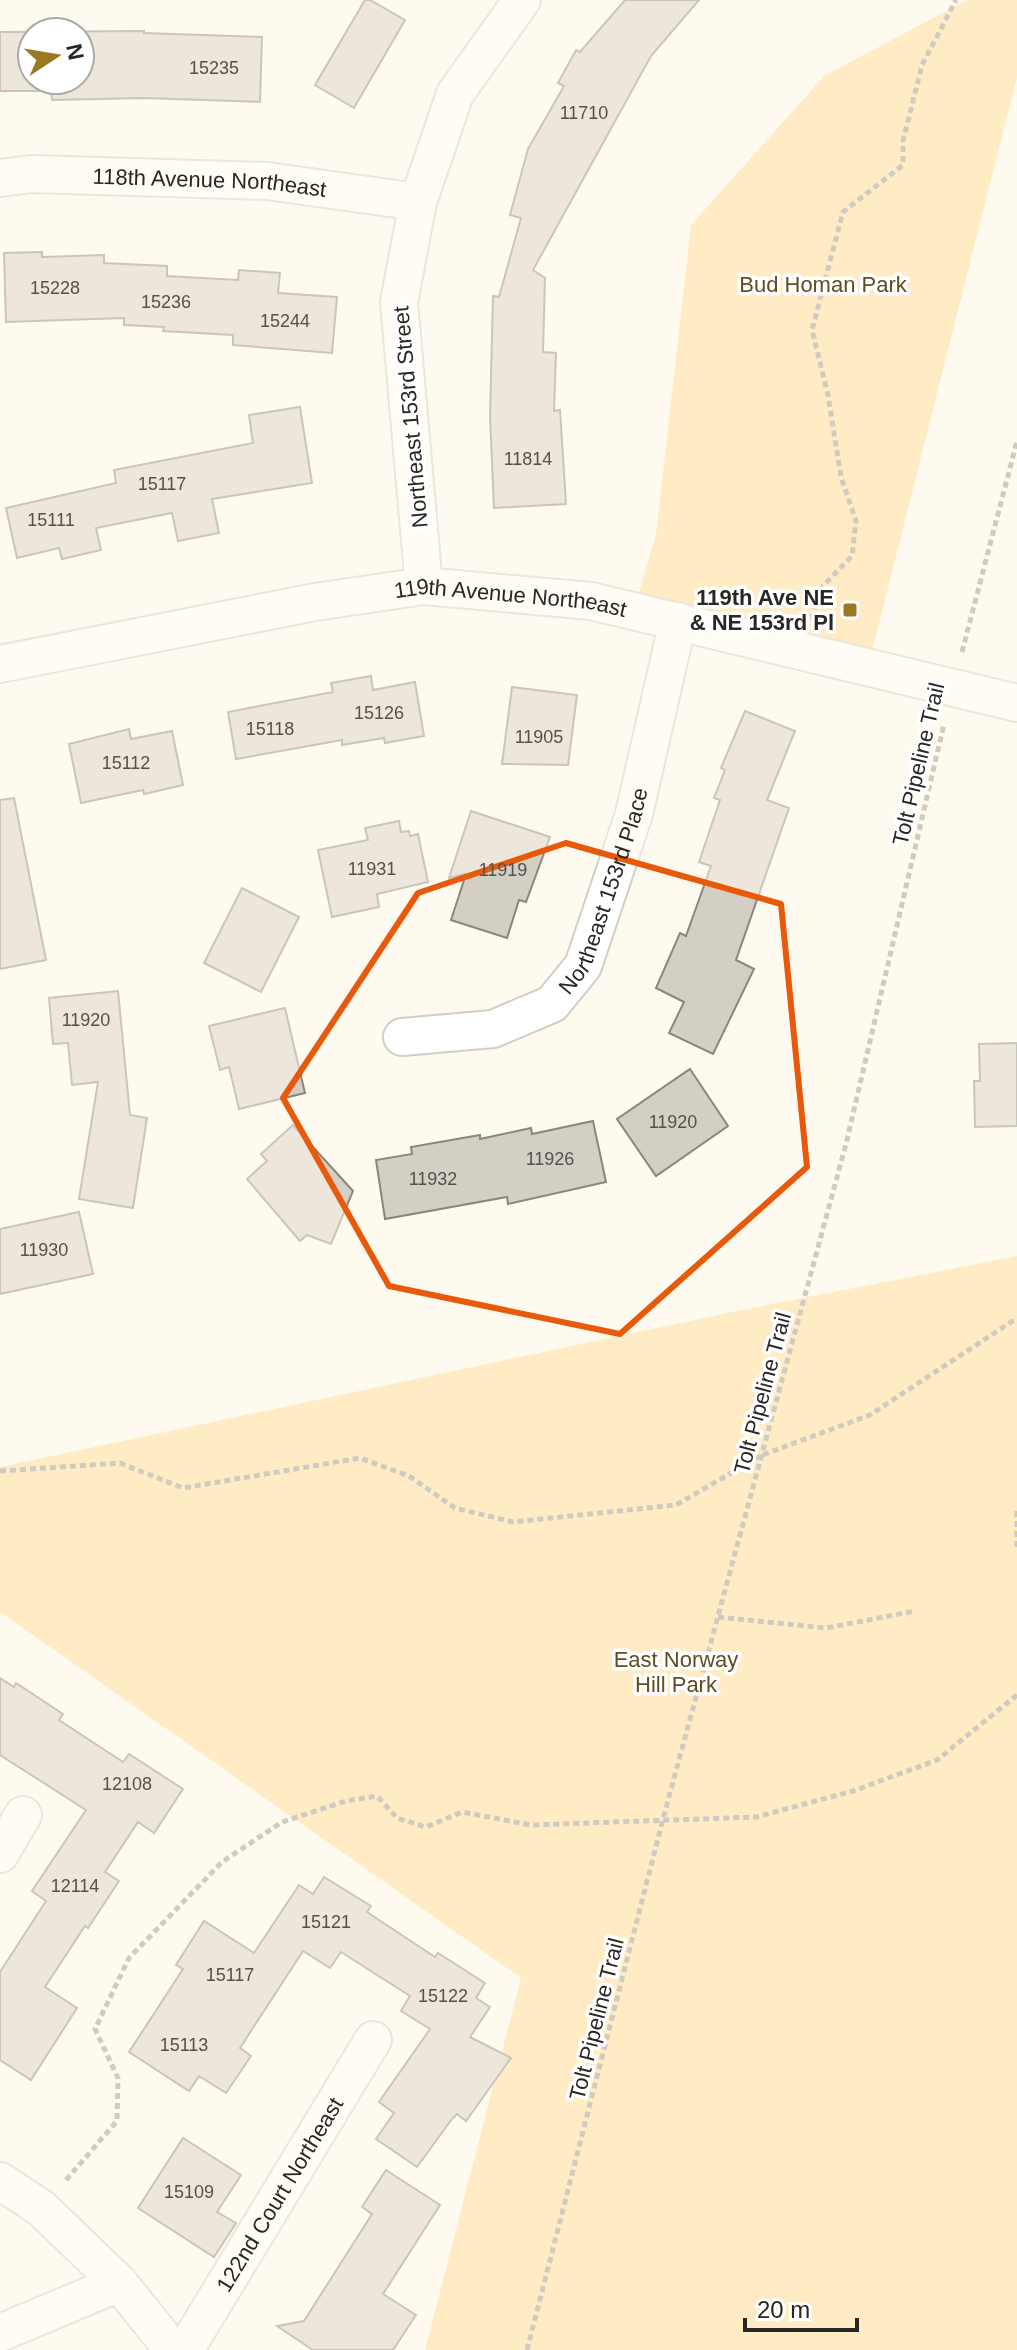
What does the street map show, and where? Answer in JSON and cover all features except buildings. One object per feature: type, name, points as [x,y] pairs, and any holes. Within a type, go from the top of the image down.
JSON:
[{"type":"street","name":"Northeast 153rd Street","points":[[424,586],[399,302],[418,202],[455,94],[522,0]]},
{"type":"street","name":"118th Avenue Northeast","points":[[0,178],[32,174],[267,181],[418,202]]},
{"type":"street","name":"119th Avenue Northeast","points":[[0,664],[315,602],[424,586],[591,601],[1017,703]]},
{"type":"street","name":"Northeast 153rd Place","points":[[402,1037],[493,1029],[552,1004],[583,966],[634,814],[678,621]]},
{"type":"street","points":[[0,1854],[23,1815]]},
{"type":"street","name":"122nd Court Northeast","points":[[185,2350],[373,2040]]},
{"type":"street","points":[[0,2181],[41,2208],[119,2283],[173,2350]]},
{"type":"street","points":[[0,2333],[119,2283]]},
{"type":"path","points":[[803,651],[819,590],[852,556],[856,521],[841,477],[828,395],[812,330],[843,212],[903,165],[903,141],[922,65],[956,0]]},
{"type":"path","name":"Tolt Pipeline Trail","points":[[527,2350],[663,1819],[846,1144],[952,687],[1017,441]]},
{"type":"path","points":[[0,1471],[120,1463],[183,1488],[360,1458],[409,1476],[455,1508],[513,1522],[676,1505],[762,1455],[870,1415],[1017,1318]]},
{"type":"path","points":[[1017,1511],[1017,1549]]},
{"type":"path","points":[[718,1617],[826,1628],[915,1611]]},
{"type":"path","points":[[41,2208],[117,2121],[118,2078],[95,2029],[129,1958],[222,1862],[282,1822],[346,1801],[377,1796],[397,1818],[426,1827],[462,1812],[531,1825],[756,1817],[853,1791],[937,1760],[1017,1695]]},
{"type":"highlighted area","points":[[566,843],[781,904],[807,1167],[620,1334],[389,1286],[283,1098],[418,893]]},
{"type":"green space","name":"Bud Homan Park","points":[[967,0],[1017,0],[1017,77],[868,667],[634,611],[656,534],[691,225],[824,76]]},
{"type":"green space","name":"East Norway Hill Park","points":[[1017,1256],[1017,2350],[425,2350],[521,1978],[0,1612],[0,1467],[737,1311]]},
{"type":"place","name":"119th Ave NE & NE 153rd Pl","points":[[850,610]]}]
